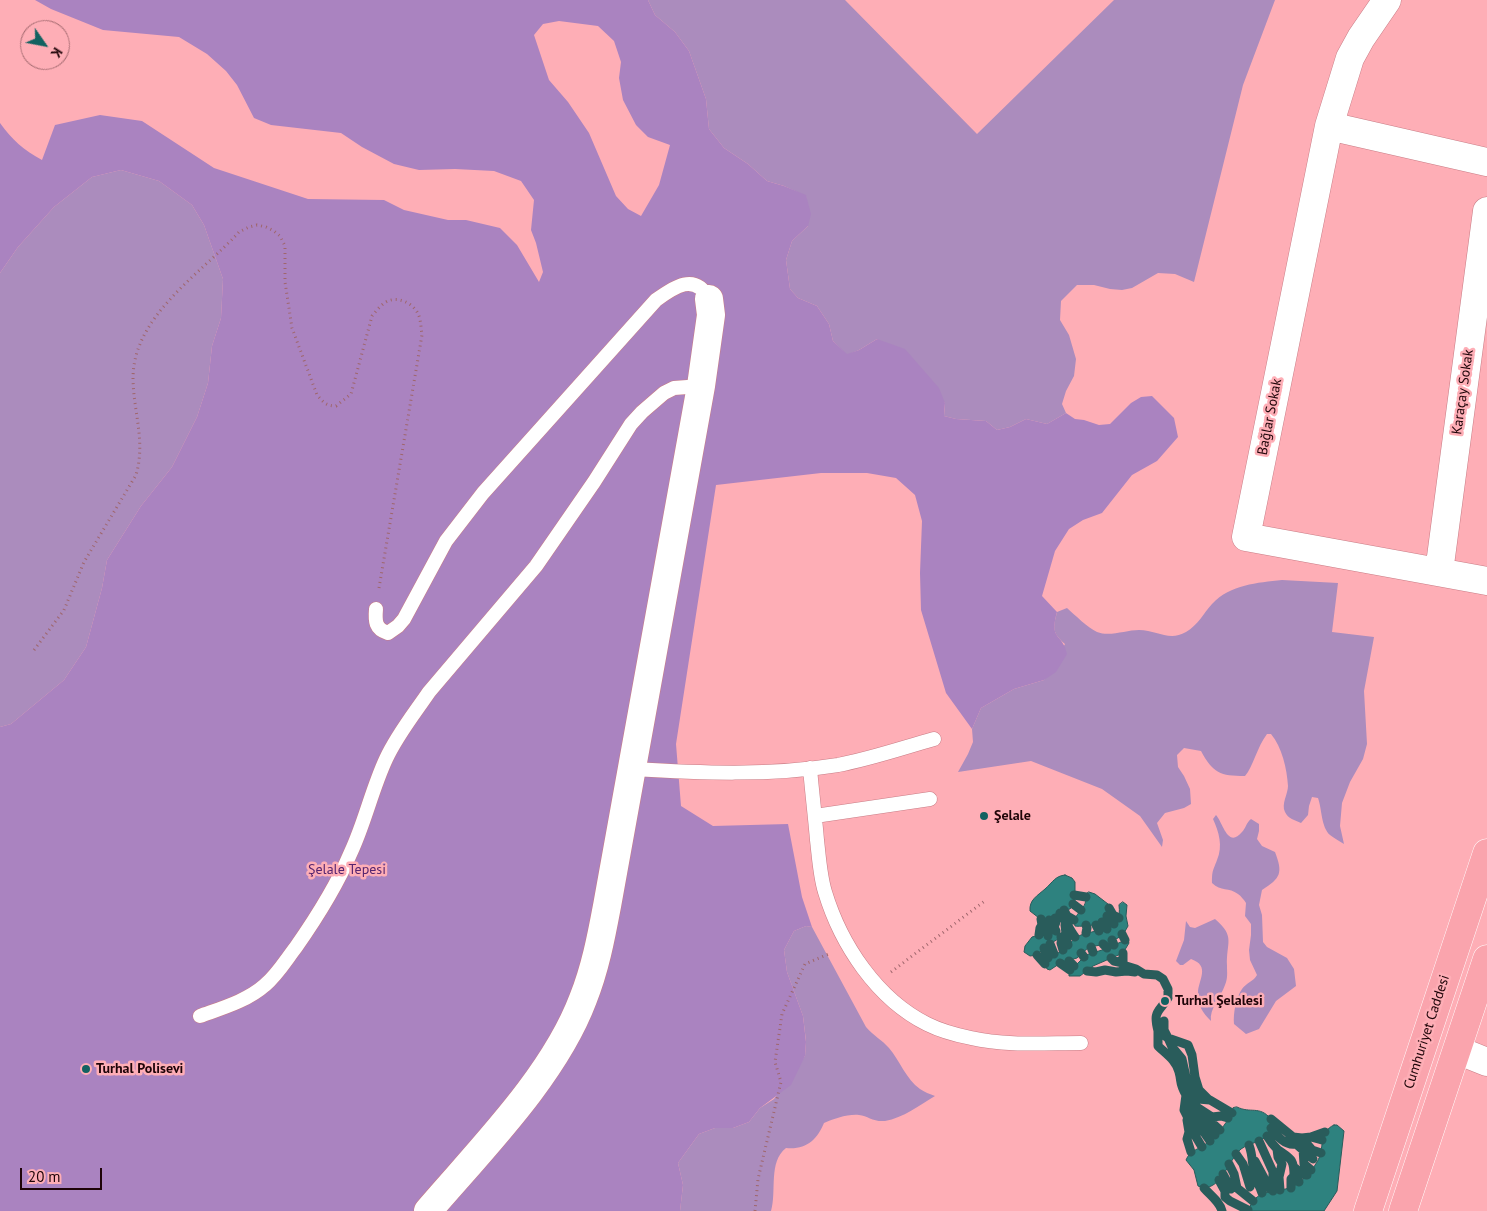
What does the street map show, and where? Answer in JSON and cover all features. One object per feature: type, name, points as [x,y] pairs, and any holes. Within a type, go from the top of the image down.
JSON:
[{"type":"highway","name":"Cumhuriyet Caddesi","points":[[1368,1211],[1487,853]]},
{"type":"highway","points":[[1403,1211],[1487,959]]},
{"type":"street","name":"Bağlar Sokak","points":[[1387,0],[1350,58],[1329,126],[1246,537],[1487,581]]},
{"type":"street","points":[[1329,126],[1487,162]]},
{"type":"street","name":"Karaçay Sokak","points":[[1439,572],[1487,211]]},
{"type":"street","points":[[428,1211],[522,1101],[551,1060],[571,1026],[583,1000],[594,966],[607,906],[701,386],[711,316],[709,299]]},
{"type":"street","points":[[1456,1050],[1487,1062]]},
{"type":"lane","points":[[376,609],[375,622],[382,631],[388,633],[398,626],[404,619],[446,541],[462,518],[656,300],[671,289],[684,284],[695,284],[701,287],[709,299]]},
{"type":"lane","points":[[200,1016],[249,996],[265,985],[279,970],[336,884],[352,852],[386,758],[398,736],[429,692],[536,566],[631,424],[664,393],[674,388],[701,386]]},
{"type":"lane","points":[[632,769],[731,773],[810,768],[838,765],[934,739]]},
{"type":"lane","points":[[810,768],[820,867],[825,892],[836,922],[867,975],[906,1011],[928,1024],[952,1033],[998,1042],[1081,1043]]},
{"type":"lane","points":[[814,816],[930,799]]},
{"type":"path","points":[[34,650],[64,610],[84,562],[136,475],[141,443],[133,378],[134,363],[140,346],[155,318],[175,294],[239,232],[257,225],[274,231],[280,236],[285,246],[285,282],[292,328],[317,395],[330,406],[336,406],[350,394],[372,316],[380,307],[387,301],[396,299],[412,306],[418,313],[422,336],[376,609]]},
{"type":"path","points":[[875,983],[986,900]]},
{"type":"path","points":[[755,1211],[758,1179],[781,1082],[775,1062],[782,1014],[805,964],[849,946]]},
{"type":"shaded area","points":[[648,0],[845,0],[977,134],[1114,0],[1275,0],[1243,85],[1194,282],[1175,274],[1158,273],[1132,288],[1122,290],[1094,285],[1077,285],[1061,301],[1060,320],[1069,335],[1076,359],[1074,376],[1062,404],[1066,413],[1047,424],[1026,419],[1010,427],[997,430],[986,421],[956,419],[944,416],[945,403],[877,339],[847,355],[833,341],[829,324],[817,306],[798,298],[790,289],[786,260],[792,241],[808,226],[806,196],[767,181],[748,164],[724,148],[709,129],[706,99],[689,51],[675,32],[655,15]]},
{"type":"shaded area","points":[[121,170],[159,181],[192,205],[204,225],[223,279],[221,318],[212,346],[208,383],[197,417],[172,467],[141,506],[107,560],[102,588],[86,647],[64,680],[11,724],[0,727],[0,273],[18,247],[54,207],[92,177]]},
{"type":"shaded area","points":[[1282,580],[1338,583],[1332,632],[1374,637],[1364,691],[1367,744],[1363,759],[1350,782],[1342,803],[1340,826],[1344,844],[1327,832],[1323,823],[1318,798],[1312,797],[1308,815],[1301,823],[1286,814],[1284,806],[1288,786],[1286,773],[1281,752],[1271,734],[1267,734],[1245,776],[1218,772],[1209,764],[1201,751],[1184,748],[1177,755],[1178,767],[1190,789],[1191,804],[1165,813],[1157,823],[1163,840],[1162,847],[1140,816],[1102,789],[1031,761],[958,772],[973,742],[972,729],[981,708],[1014,689],[1044,680],[1065,644],[1058,637],[1055,630],[1057,612],[1067,608],[1097,632],[1113,634],[1145,630],[1174,636],[1190,629],[1219,597],[1227,592],[1263,582]]},
{"type":"shaded area","points":[[1216,815],[1226,833],[1233,838],[1242,832],[1251,819],[1259,824],[1257,839],[1262,846],[1275,852],[1279,865],[1279,874],[1273,882],[1262,890],[1259,905],[1262,915],[1263,942],[1267,947],[1287,958],[1294,969],[1296,986],[1276,1001],[1259,1029],[1246,1034],[1234,1024],[1234,1015],[1240,992],[1257,975],[1250,960],[1251,924],[1245,916],[1246,903],[1241,897],[1235,892],[1219,888],[1212,883],[1212,875],[1220,850],[1218,834],[1213,819]]},
{"type":"shaded area","points":[[1215,919],[1222,925],[1228,935],[1227,976],[1223,990],[1212,1012],[1211,1021],[1203,1012],[1198,1001],[1202,974],[1201,965],[1191,959],[1183,965],[1176,961],[1184,940],[1186,921],[1190,927],[1195,928]]},
{"type":"shaded area","points":[[806,926],[812,927],[866,1027],[889,1048],[915,1085],[935,1096],[905,1114],[885,1121],[877,1121],[854,1115],[832,1120],[824,1123],[810,1143],[799,1147],[786,1148],[780,1154],[775,1169],[771,1211],[680,1211],[683,1185],[678,1163],[699,1134],[715,1128],[733,1128],[749,1122],[760,1108],[774,1099],[805,1056],[806,1041],[803,1016],[787,972],[784,950],[794,931]]},
{"type":"green space","name":"Şelale Tepesi","points":[[35,0],[648,0],[655,15],[675,32],[689,51],[706,99],[709,129],[724,148],[748,164],[767,181],[806,195],[811,214],[808,226],[792,241],[786,260],[790,289],[798,298],[817,306],[829,324],[833,341],[847,354],[859,350],[877,339],[905,349],[939,388],[945,403],[944,416],[956,419],[986,421],[997,430],[1010,427],[1026,419],[1047,424],[1066,413],[1075,419],[1099,425],[1110,424],[1131,403],[1141,397],[1152,396],[1174,418],[1178,437],[1157,461],[1132,475],[1102,513],[1083,520],[1069,529],[1055,551],[1042,596],[1057,612],[1054,628],[1067,654],[1056,672],[1044,680],[1014,689],[981,708],[972,729],[946,693],[921,610],[922,521],[915,495],[896,478],[867,473],[821,473],[716,485],[676,744],[681,806],[713,826],[788,824],[802,897],[812,927],[806,926],[794,931],[784,950],[787,972],[803,1016],[806,1042],[805,1056],[791,1085],[760,1108],[749,1122],[733,1128],[715,1128],[699,1134],[678,1163],[683,1185],[680,1211],[0,1211],[0,727],[11,724],[64,680],[86,647],[102,588],[107,560],[141,506],[172,467],[197,417],[208,383],[212,346],[221,318],[223,279],[204,225],[192,205],[159,181],[121,170],[92,177],[54,207],[18,247],[0,273],[0,123],[19,144],[42,160],[55,125],[100,115],[142,121],[214,168],[308,199],[384,200],[404,210],[448,220],[466,220],[500,228],[517,245],[539,282],[543,272],[531,230],[534,200],[521,181],[494,171],[419,170],[394,164],[341,133],[271,125],[254,118],[237,85],[226,71],[207,54],[179,37],[103,30],[51,9]],"holes":[[[559,21],[598,26],[614,41],[621,62],[619,78],[623,100],[636,125],[648,137],[670,145],[659,185],[641,216],[628,209],[616,196],[589,133],[568,102],[549,80],[534,35],[543,24]]]},
{"type":"water","points":[[1065,875],[1072,878],[1075,882],[1075,902],[1070,909],[1064,910],[1052,920],[1039,918],[1030,911],[1032,901],[1056,878]]},
{"type":"water","points":[[1089,892],[1095,894],[1108,904],[1109,913],[1101,924],[1075,926],[1074,922],[1085,904],[1085,895]]},
{"type":"water","points":[[1123,902],[1127,905],[1126,916],[1128,926],[1124,933],[1118,938],[1101,945],[1089,947],[1077,958],[1062,962],[1050,970],[1047,969],[1045,964],[1047,960],[1063,950],[1076,937],[1113,925],[1117,921],[1119,905]]},
{"type":"water","points":[[1056,931],[1060,933],[1060,938],[1046,946],[1037,955],[1030,956],[1024,952],[1025,946],[1032,937],[1039,935],[1048,936]]},
{"type":"water","points":[[1127,938],[1129,943],[1123,953],[1093,966],[1080,976],[1069,976],[1069,972],[1086,955],[1102,950]]},
{"type":"water","points":[[1237,1107],[1263,1112],[1267,1115],[1271,1119],[1269,1132],[1263,1139],[1241,1149],[1223,1175],[1212,1186],[1198,1186],[1194,1170],[1186,1160],[1192,1152],[1215,1136],[1226,1123],[1233,1108]]},
{"type":"water","points":[[1334,1125],[1337,1125],[1344,1131],[1337,1191],[1324,1211],[1248,1211],[1255,1199],[1260,1195],[1293,1186],[1305,1178],[1315,1166],[1326,1132]]},
{"type":"waterway","points":[[1074,895],[1086,897]]},
{"type":"waterway","points":[[1073,904],[1081,910]]},
{"type":"waterway","points":[[1109,908],[1113,915],[1119,918]]},
{"type":"waterway","points":[[1064,910],[1067,916],[1074,920]]},
{"type":"waterway","points":[[1060,913],[1075,937]]},
{"type":"waterway","points":[[1107,916],[1114,924]]},
{"type":"waterway","points":[[1055,918],[1054,927],[1056,931]]},
{"type":"waterway","points":[[1039,935],[1042,925],[1041,919]]},
{"type":"waterway","points":[[1048,936],[1049,920]]},
{"type":"waterway","points":[[1102,922],[1107,929]]},
{"type":"waterway","points":[[1065,925],[1068,945]]},
{"type":"waterway","points":[[1086,925],[1086,933]]},
{"type":"waterway","points":[[1096,925],[1099,931]]},
{"type":"waterway","points":[[1122,934],[1125,940]]},
{"type":"waterway","points":[[1061,937],[1063,950]]},
{"type":"waterway","points":[[1112,940],[1114,945]]},
{"type":"waterway","points":[[1050,944],[1054,954]]},
{"type":"waterway","points":[[1103,944],[1107,948]]},
{"type":"waterway","points":[[1091,947],[1093,952]]},
{"type":"waterway","points":[[1044,948],[1048,958]]},
{"type":"waterway","points":[[1081,953],[1084,957]]},
{"type":"waterway","points":[[1123,953],[1123,965],[1144,974],[1157,975],[1163,979],[1168,989],[1168,998],[1156,1016],[1158,1031],[1168,1038],[1188,1045],[1192,1055],[1195,1077],[1186,1095],[1184,1110],[1190,1122],[1203,1131],[1210,1141]]},
{"type":"waterway","points":[[1037,955],[1045,964]]},
{"type":"waterway","points":[[1111,958],[1114,961],[1123,963]]},
{"type":"waterway","points":[[1069,961],[1074,966]]},
{"type":"waterway","points":[[1060,963],[1070,970]]},
{"type":"waterway","points":[[1087,971],[1135,972]]},
{"type":"waterway","points":[[1164,1021],[1164,1030],[1172,1047],[1182,1059],[1192,1104],[1212,1117],[1221,1116],[1228,1118]]},
{"type":"waterway","points":[[1158,1031],[1158,1046],[1176,1064],[1186,1095]]},
{"type":"waterway","points":[[1195,1077],[1199,1090],[1209,1100]]},
{"type":"waterway","points":[[1190,1092],[1198,1099],[1210,1100],[1232,1113]]},
{"type":"waterway","points":[[1190,1100],[1192,1117],[1196,1126],[1196,1137],[1202,1147]]},
{"type":"waterway","points":[[1193,1106],[1203,1122],[1215,1135]]},
{"type":"waterway","points":[[1205,1114],[1220,1130]]},
{"type":"waterway","points":[[1271,1119],[1293,1137],[1311,1137],[1322,1140]]},
{"type":"waterway","points":[[1187,1120],[1189,1132],[1187,1139],[1191,1152]]},
{"type":"waterway","points":[[1271,1128],[1285,1142],[1296,1144]]},
{"type":"waterway","points":[[1311,1137],[1325,1132]]},
{"type":"waterway","points":[[1267,1136],[1278,1150],[1291,1160],[1294,1176],[1299,1182]]},
{"type":"waterway","points":[[1302,1138],[1312,1150],[1321,1153]]},
{"type":"waterway","points":[[1295,1140],[1296,1144],[1313,1159]]},
{"type":"waterway","points":[[1259,1141],[1273,1172],[1273,1191]]},
{"type":"waterway","points":[[1249,1145],[1254,1174],[1262,1193]]},
{"type":"waterway","points":[[1277,1149],[1278,1157],[1282,1164],[1279,1177],[1280,1190]]},
{"type":"waterway","points":[[1303,1149],[1304,1164],[1311,1170]]},
{"type":"waterway","points":[[1236,1154],[1243,1164],[1250,1187]]},
{"type":"waterway","points":[[1255,1161],[1270,1189]]},
{"type":"waterway","points":[[1229,1164],[1234,1174],[1237,1188],[1253,1201]]},
{"type":"waterway","points":[[1295,1168],[1302,1174],[1307,1175]]},
{"type":"waterway","points":[[1223,1174],[1231,1189]]},
{"type":"waterway","points":[[1291,1188],[1291,1179],[1294,1176]]},
{"type":"waterway","points":[[1219,1180],[1225,1191],[1225,1197],[1248,1210]]},
{"type":"waterway","points":[[1204,1188],[1217,1202],[1222,1211]]},
{"type":"place","name":"Şelale","points":[[984,816]]},
{"type":"place","name":"Turhal Şelalesi","points":[[1165,1001]]},
{"type":"place","name":"Turhal Polisevi","points":[[86,1069]]}]
